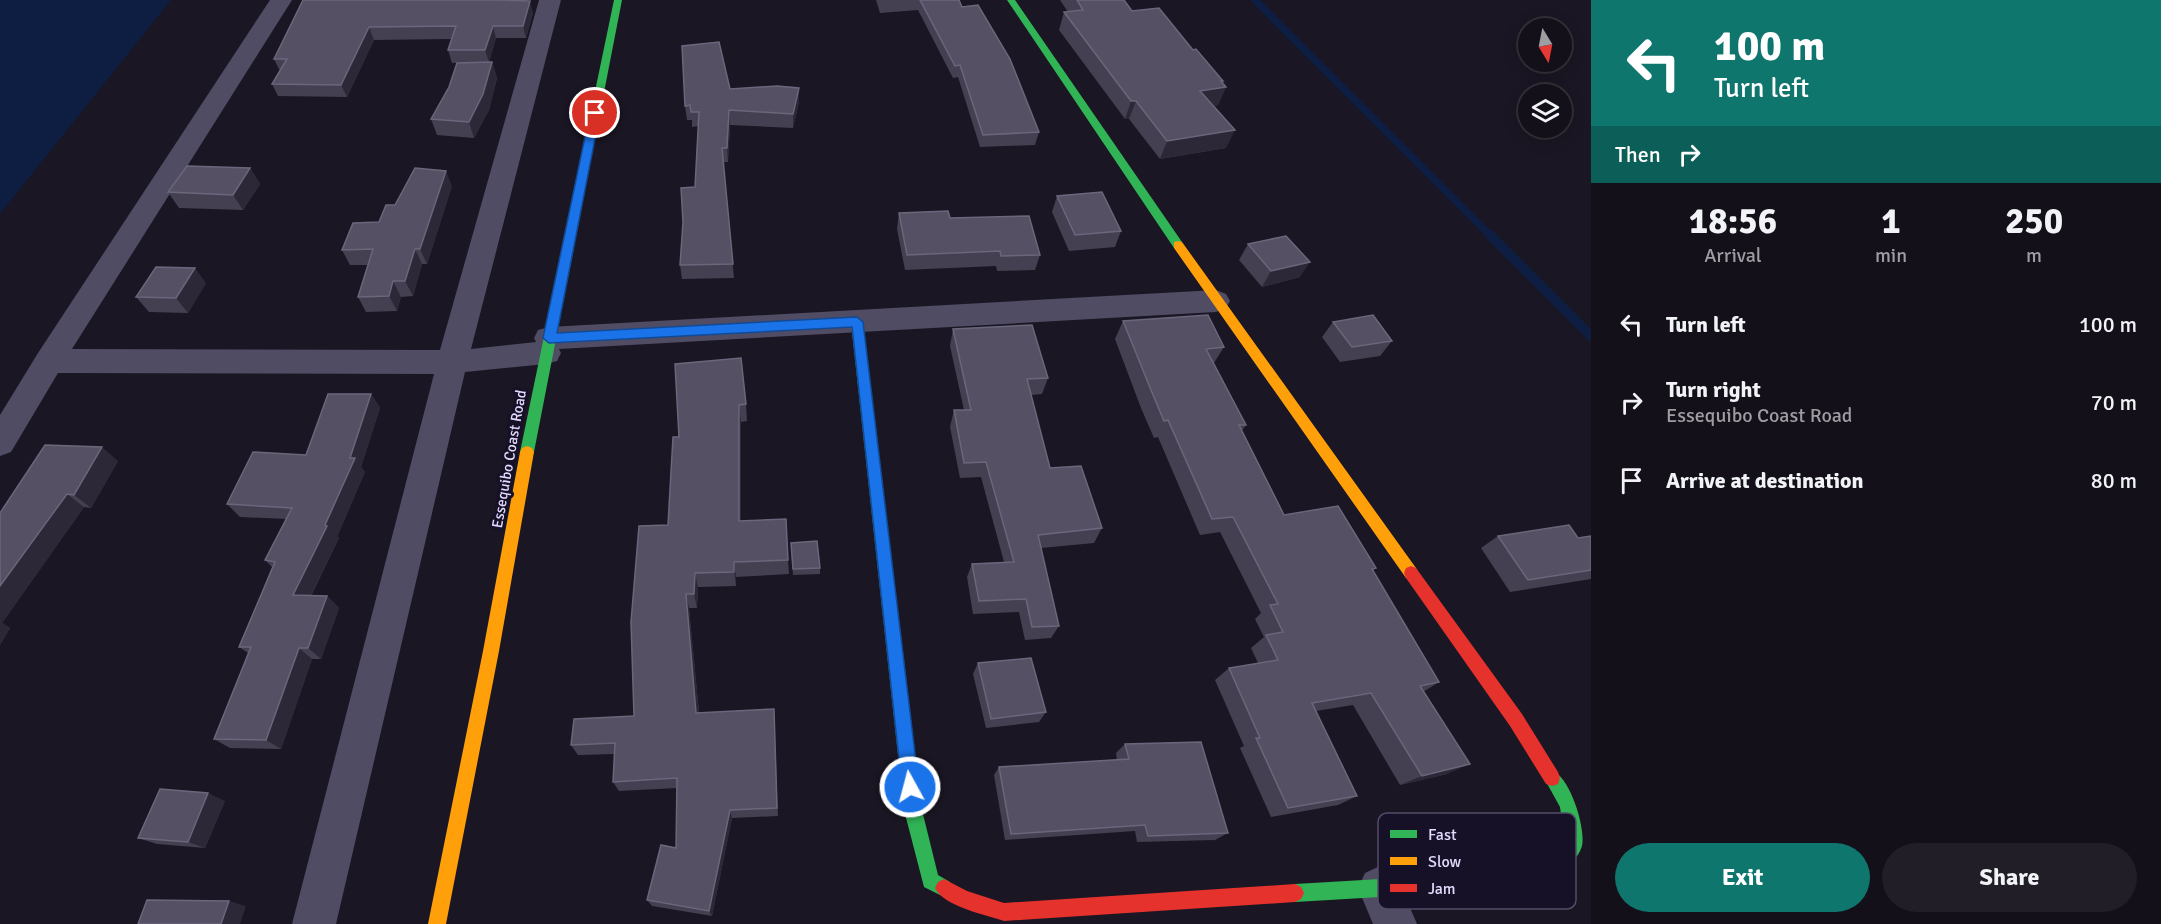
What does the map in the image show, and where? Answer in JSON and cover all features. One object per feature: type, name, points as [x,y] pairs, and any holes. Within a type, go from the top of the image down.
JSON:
[{"type":"street","points":[[0,443],[49,361],[281,0]]},
{"type":"street","points":[[314,924],[452,362],[550,0]]},
{"type":"street","name":"Essequibo Coast Road","points":[[437,924],[548,345],[618,0]]},
{"type":"street","points":[[1011,0],[1216,302],[1516,720],[1568,805],[1569,813]]},
{"type":"street","points":[[49,361],[452,362],[548,345],[857,322],[1216,302]]},
{"type":"street","points":[[857,322],[913,810],[930,880],[963,899],[1004,912],[1378,906]]},
{"type":"water","points":[[0,0],[171,0],[0,214]]},
{"type":"building","points":[[303,0],[530,1],[523,26],[493,26],[485,50],[448,50],[456,26],[369,27],[341,85],[272,84],[287,59],[274,59]]},
{"type":"building","points":[[920,0],[959,0],[962,7],[978,5],[1010,59],[1039,132],[983,135],[960,65],[955,66]]},
{"type":"building","points":[[1077,0],[1124,0],[1132,11],[1159,8],[1193,50],[1196,49],[1223,81],[1221,81],[1226,87],[1200,91],[1235,130],[1167,141],[1136,101],[1131,101],[1064,12],[1083,10]]},
{"type":"building","points":[[719,42],[730,89],[777,86],[799,88],[793,114],[729,110],[727,148],[722,148],[733,264],[680,265],[683,222],[681,188],[695,187],[699,112],[691,112],[690,105],[685,106],[682,46]]},
{"type":"building","points":[[492,62],[483,94],[469,122],[431,119],[449,87],[457,63]]},
{"type":"building","points":[[187,166],[250,168],[233,195],[168,192]]},
{"type":"building","points":[[415,168],[446,171],[420,249],[415,249],[405,281],[393,281],[389,296],[358,297],[373,249],[342,250],[353,223],[379,222],[386,205],[395,205]]},
{"type":"building","points":[[1102,192],[1121,231],[1075,235],[1057,196]]},
{"type":"building","points":[[948,211],[950,218],[1029,216],[1040,255],[1001,256],[1000,251],[907,255],[899,213]]},
{"type":"building","points":[[1286,236],[1310,262],[1271,271],[1248,244]]},
{"type":"building","points":[[156,267],[195,268],[176,298],[136,297]]},
{"type":"building","points":[[1208,315],[1224,347],[1206,349],[1246,425],[1239,425],[1284,515],[1338,506],[1376,568],[1372,569],[1439,682],[1420,686],[1470,764],[1422,776],[1371,693],[1312,703],[1357,796],[1288,808],[1256,738],[1260,738],[1229,668],[1278,660],[1266,635],[1283,632],[1270,605],[1278,604],[1233,517],[1212,519],[1168,420],[1164,421],[1123,321]]},
{"type":"building","points":[[1373,315],[1392,341],[1352,347],[1333,322]]},
{"type":"building","points":[[1032,325],[1048,378],[1027,379],[1050,468],[1081,466],[1102,528],[1038,535],[1059,626],[1032,627],[1026,599],[979,601],[972,564],[1014,562],[986,462],[964,463],[954,410],[971,410],[953,329]]},
{"type":"building","points":[[741,358],[746,404],[739,405],[739,521],[786,519],[788,560],[734,562],[734,572],[695,573],[694,594],[686,594],[696,713],[774,709],[777,808],[730,810],[709,911],[647,900],[661,845],[676,848],[677,778],[613,782],[615,743],[571,745],[574,719],[634,716],[631,622],[639,526],[668,525],[673,437],[679,437],[675,364]]},
{"type":"building","points":[[328,394],[371,394],[350,458],[355,458],[325,525],[327,526],[293,595],[327,596],[308,648],[299,648],[266,740],[214,739],[251,647],[239,647],[275,562],[265,560],[292,508],[227,504],[253,452],[306,455]]},
{"type":"building","points":[[45,445],[102,447],[74,495],[67,494],[0,586],[0,513]]},
{"type":"building","points":[[1569,525],[1578,538],[1591,536],[1591,570],[1528,580],[1498,536]]},
{"type":"building","points":[[817,541],[820,568],[793,569],[791,543]]},
{"type":"building","points":[[1031,658],[1046,712],[991,719],[978,663]]},
{"type":"building","points":[[1201,742],[1228,833],[1148,836],[1145,825],[1011,834],[999,767],[1129,759],[1125,744]]},
{"type":"building","points":[[160,789],[208,793],[188,842],[138,838]]},
{"type":"building","points":[[147,900],[229,901],[221,924],[138,924]]},
{"type":"waterway","points":[[1255,0],[1591,336]]},
{"type":"traffic: fast","points":[[527,452],[618,0]]},
{"type":"traffic: fast","points":[[1011,0],[1178,245]]},
{"type":"traffic: fast","points":[[857,322],[913,810],[930,881],[944,888]]},
{"type":"traffic: fast","points":[[1552,778],[1568,805],[1569,813]]},
{"type":"traffic: fast","points":[[1295,893],[1378,888]]},
{"type":"traffic: slow","points":[[1178,245],[1411,573]]},
{"type":"traffic: slow","points":[[437,924],[491,651],[527,452]]},
{"type":"traffic: jam","points":[[1411,573],[1516,720],[1552,778]]},
{"type":"traffic: jam","points":[[944,888],[963,899],[1004,912],[1295,893]]},
{"type":"route","points":[[595,113],[549,338],[857,322],[910,787]]}]
